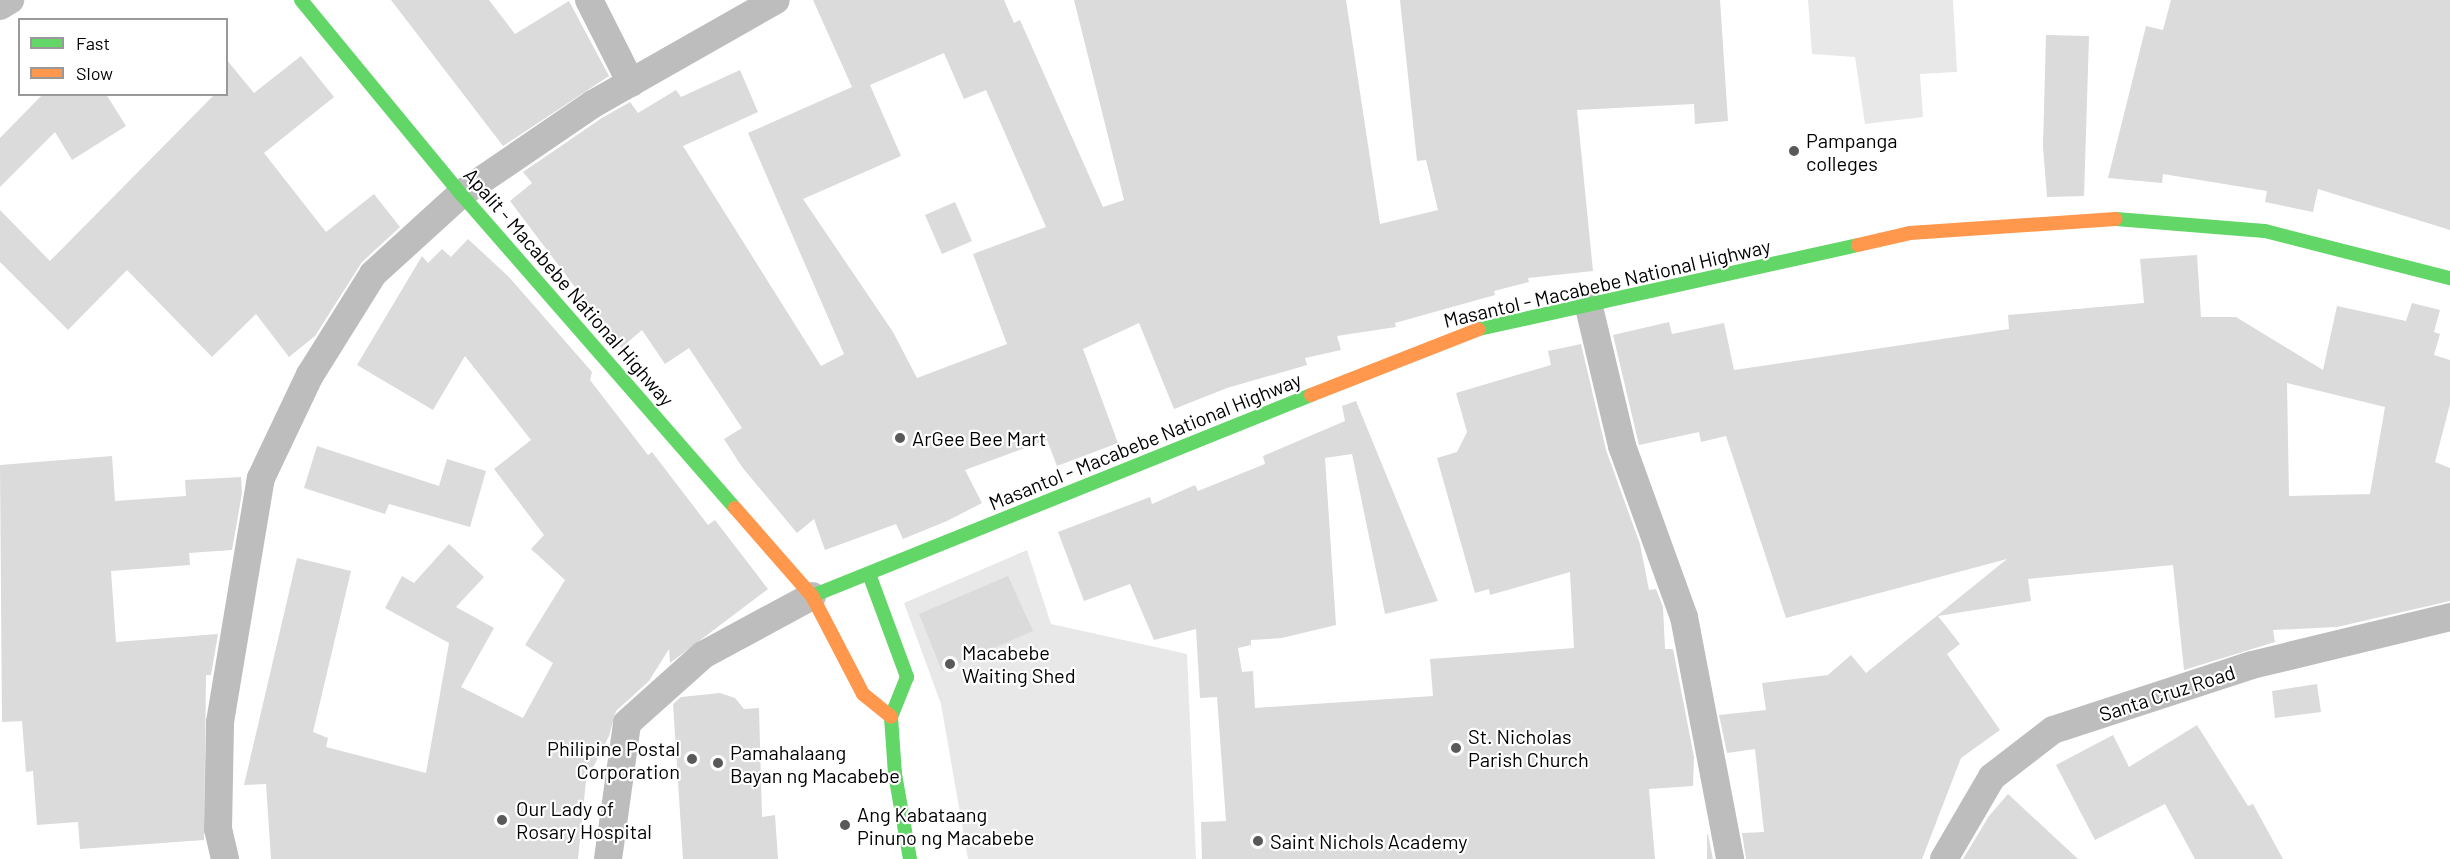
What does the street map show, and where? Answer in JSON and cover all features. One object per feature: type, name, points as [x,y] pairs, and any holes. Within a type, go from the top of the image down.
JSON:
[{"type":"main road","name":"Apalit - Macabebe National Highway","points":[[301,0],[461,194],[812,596],[863,694],[891,717]]},
{"type":"main road","name":"Masantol - Macabebe National Highway","points":[[812,596],[1463,333],[1588,303],[1910,233],[2118,219],[2265,231],[2450,278]]},
{"type":"main road","points":[[869,574],[907,677],[891,717],[895,774],[910,859]]},
{"type":"street","points":[[0,6],[10,0]]},
{"type":"street","points":[[589,0],[632,83]]},
{"type":"street","points":[[225,859],[218,829],[220,722],[261,478],[310,375],[373,274],[461,194],[593,104],[776,0]]},
{"type":"street","points":[[1588,303],[1622,446],[1684,617],[1730,859]]},
{"type":"street","points":[[608,859],[627,723],[703,655],[812,596]]},
{"type":"street","name":"Santa Cruz Road","points":[[1944,859],[1992,777],[2053,730],[2252,666],[2450,617]]},
{"type":"shaded area","points":[[1808,0],[1953,0],[1957,72],[1920,74],[1923,117],[1865,124],[1855,57],[1812,54]]},
{"type":"shaded area","points":[[1027,550],[1051,624],[1187,654],[1196,859],[968,859],[941,704],[904,603]]},
{"type":"building","points":[[391,0],[489,0],[515,34],[569,1],[609,76],[503,146]]},
{"type":"building","points":[[813,0],[1004,0],[1014,23],[1020,20],[1103,207],[1124,200],[1074,0],[1346,0],[1380,224],[1438,210],[1426,160],[1417,161],[1400,0],[1720,0],[1728,121],[1695,124],[1694,104],[1577,110],[1593,271],[1528,278],[1529,282],[1494,291],[1495,295],[1395,323],[1396,327],[1337,336],[1341,350],[1305,358],[1307,365],[1227,388],[1174,409],[1139,323],[1083,349],[1118,443],[1057,466],[1047,440],[965,470],[982,503],[947,521],[903,539],[896,524],[825,550],[814,519],[797,533],[742,467],[724,439],[742,428],[689,348],[665,364],[642,330],[621,348],[510,201],[532,183],[523,172],[602,118],[630,102],[638,113],[676,90],[681,97],[740,70],[758,112],[683,146],[821,366],[844,354],[748,133],[852,87]],"holes":[[[944,53],[964,99],[986,90],[1046,227],[973,254],[1007,344],[917,378],[893,332],[803,199],[901,156],[870,85]]]},
{"type":"building","points":[[2171,0],[2450,0],[2450,230],[2318,189],[2313,212],[2265,202],[2267,191],[2163,174],[2162,183],[2108,178],[2146,26],[2163,30]]},
{"type":"building","points":[[2046,35],[2089,36],[2084,196],[2047,197],[2043,147]]},
{"type":"building","points":[[301,56],[334,97],[264,153],[326,232],[374,194],[400,227],[362,262],[315,336],[289,357],[256,314],[212,357],[127,270],[68,330],[0,262],[0,210],[50,261],[213,96],[228,96],[228,61],[254,93]]},
{"type":"building","points":[[41,96],[107,96],[126,126],[72,160],[55,132],[0,187],[0,138]]},
{"type":"building","points":[[955,202],[972,241],[942,254],[925,215]]},
{"type":"building","points":[[468,239],[509,277],[592,372],[590,380],[648,455],[652,452],[708,525],[715,520],[768,589],[670,663],[669,649],[649,681],[616,711],[609,736],[586,781],[578,859],[271,859],[266,784],[244,785],[297,558],[351,571],[313,732],[328,738],[326,747],[426,773],[449,643],[385,608],[402,576],[414,583],[449,544],[484,577],[456,607],[494,628],[461,687],[523,718],[553,663],[525,645],[565,580],[531,549],[544,535],[494,469],[531,440],[465,356],[433,410],[357,365],[422,256],[428,263],[442,249],[451,257]]},
{"type":"building","points":[[2197,255],[2201,317],[2236,317],[2323,370],[2337,306],[2406,321],[2412,303],[2440,310],[2434,332],[2440,334],[2434,355],[2450,360],[2450,404],[2435,462],[2450,468],[2450,601],[2337,627],[2273,630],[2275,642],[2184,670],[2173,565],[2028,579],[2031,601],[1938,616],[1960,644],[1947,654],[2000,730],[1961,758],[1922,859],[1746,859],[1742,833],[1764,832],[1755,749],[1727,753],[1719,715],[1766,710],[1762,683],[1828,675],[1851,655],[1866,673],[2007,559],[1786,618],[1726,436],[1701,442],[1699,432],[1639,445],[1613,335],[1669,322],[1672,334],[1724,323],[1734,370],[2009,329],[2008,315],[2144,303],[2140,259]],"holes":[[[2287,383],[2385,407],[2370,494],[2289,496]]]},
{"type":"building","points":[[1581,344],[1606,450],[1640,544],[1649,590],[1656,589],[1663,607],[1665,649],[1673,649],[1694,757],[1693,786],[1649,789],[1655,859],[1202,859],[1201,822],[1226,821],[1217,697],[1200,698],[1196,629],[1154,640],[1130,584],[1084,601],[1058,532],[1150,497],[1152,504],[1195,485],[1198,491],[1265,464],[1263,456],[1345,421],[1342,406],[1356,401],[1438,601],[1385,614],[1352,454],[1325,458],[1336,625],[1282,638],[1251,640],[1251,645],[1238,648],[1242,672],[1253,671],[1255,708],[1433,696],[1430,659],[1574,648],[1570,572],[1490,595],[1489,589],[1475,593],[1437,458],[1457,452],[1467,432],[1456,393],[1551,365],[1548,351]]},
{"type":"building","points":[[317,446],[439,486],[447,459],[486,471],[470,527],[389,504],[385,514],[304,488]]},
{"type":"building","points":[[112,456],[115,501],[186,496],[185,480],[241,477],[242,493],[232,550],[189,553],[190,565],[111,571],[116,642],[218,634],[211,675],[206,675],[204,840],[80,849],[78,822],[37,825],[33,771],[26,772],[22,721],[2,722],[0,465]]},
{"type":"building","points":[[1008,576],[1033,631],[942,671],[919,614]]},
{"type":"building","points":[[2317,684],[2321,712],[2275,718],[2272,691]]},
{"type":"building","name":"Pamahalaang Bayan ng Macabebe","points":[[720,693],[735,698],[744,709],[759,708],[762,817],[775,815],[778,859],[683,859],[673,704],[681,697]]},
{"type":"building","points":[[2197,725],[2248,806],[2253,804],[2283,859],[2195,859],[2165,804],[2095,840],[2056,765],[2113,735],[2129,767]]},
{"type":"building","points":[[2008,794],[2078,859],[1963,859],[1989,816]]},
{"type":"building","points":[[1708,834],[1713,859],[1707,859]]},
{"type":"traffic: fast","points":[[301,0],[461,194],[735,508]]},
{"type":"traffic: fast","points":[[2116,219],[2265,231],[2450,278]]},
{"type":"traffic: fast","points":[[1479,329],[1858,245]]},
{"type":"traffic: fast","points":[[812,596],[1311,395]]},
{"type":"traffic: fast","points":[[869,574],[907,677],[891,717],[895,774],[910,859]]},
{"type":"traffic: slow","points":[[1858,245],[1910,233],[2116,219]]},
{"type":"traffic: slow","points":[[1311,395],[1479,329]]},
{"type":"traffic: slow","points":[[735,508],[812,596],[863,694],[891,717]]},
{"type":"place","name":"Pampanga colleges","points":[[1794,151]]},
{"type":"place","name":"ArGee Bee Mart","points":[[900,438]]},
{"type":"place","name":"Macabebe Waiting Shed","points":[[950,664]]},
{"type":"place","name":"St. Nicholas Parish Church","points":[[1456,748]]},
{"type":"place","name":"Philipine Postal Corporation","points":[[692,759]]},
{"type":"place","name":"Pamahalaang Bayan ng Macabebe","points":[[718,763]]},
{"type":"place","name":"Our Lady of Rosary Hospital","points":[[502,820]]},
{"type":"place","name":"Ang Kabataang Pinuno ng Macabebe","points":[[845,825]]},
{"type":"place","name":"Saint Nichols Academy","points":[[1258,841]]}]
